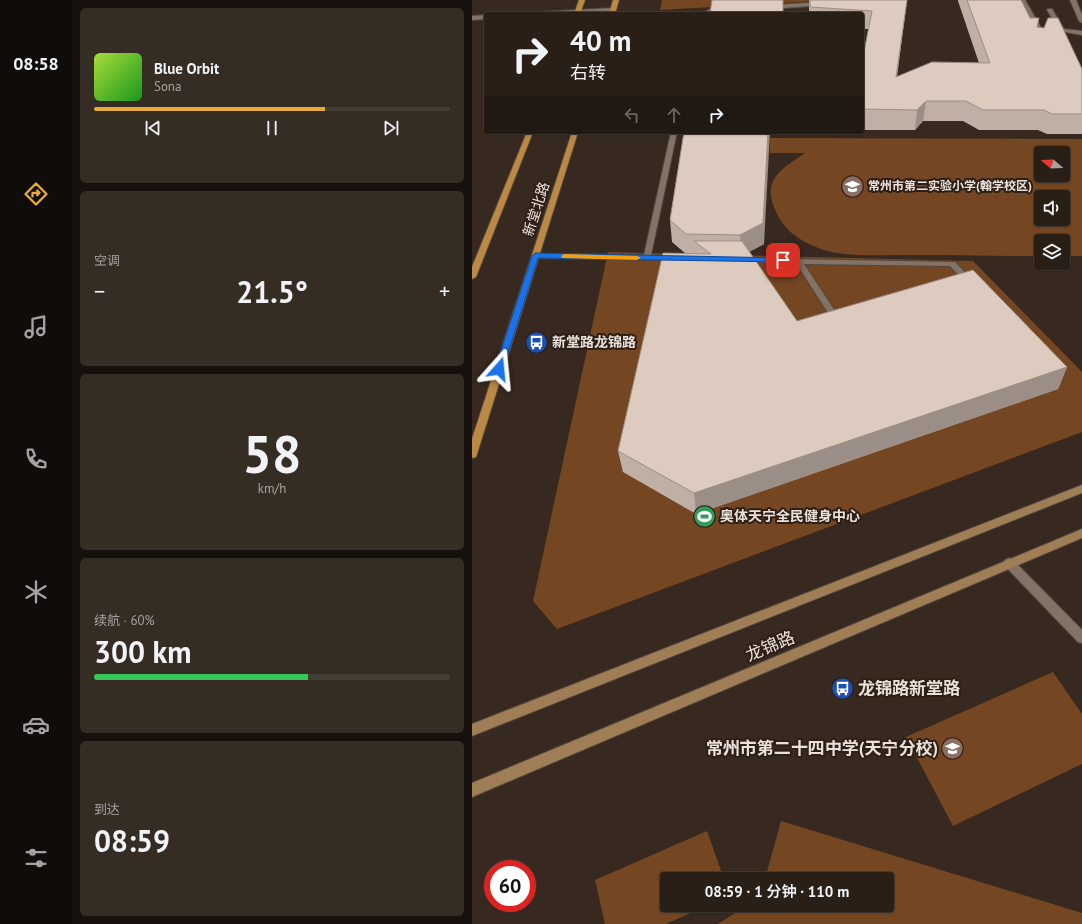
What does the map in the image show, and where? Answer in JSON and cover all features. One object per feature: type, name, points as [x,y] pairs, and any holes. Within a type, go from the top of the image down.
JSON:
[{"type":"main road","points":[[577,12],[582,0]]},
{"type":"main road","points":[[613,12],[616,0]]},
{"type":"main road","points":[[472,277],[529,134]]},
{"type":"main road","name":"新堂北路","points":[[472,454],[574,134]]},
{"type":"main road","name":"龙锦路","points":[[472,730],[1082,489]]},
{"type":"main road","name":"龙锦路","points":[[472,790],[1082,533]]},
{"type":"street","points":[[1021,0],[1040,30],[1037,45]]},
{"type":"street","points":[[1073,0],[1082,21]]},
{"type":"street","points":[[766,7],[828,4]]},
{"type":"street","points":[[708,12],[712,10],[727,9]]},
{"type":"street","points":[[1050,10],[1062,30],[1082,33]]},
{"type":"street","points":[[472,18],[484,17]]},
{"type":"street","points":[[647,258],[674,134]]},
{"type":"street","points":[[535,256],[687,259]]},
{"type":"street","points":[[734,260],[952,264],[979,292]]},
{"type":"street","points":[[798,261],[835,317]]},
{"type":"street","points":[[1009,563],[1082,638]]},
{"type":"shaded area","points":[[662,0],[836,0],[660,10]]},
{"type":"shaded area","points":[[770,138],[1082,139],[1082,256],[1070,256],[1070,234],[1034,234],[1034,256],[859,255],[826,251],[802,240],[790,232],[777,214],[771,197],[773,181],[778,174],[790,163],[805,153],[770,153]]},
{"type":"shaded area","name":"奥体天宁全民健身中心","points":[[608,252],[973,261],[1082,372],[1082,432],[557,629],[533,601]]},
{"type":"shaded area","points":[[1053,672],[1082,714],[1082,764],[953,826],[906,737]]},
{"type":"shaded area","points":[[781,821],[1082,913],[1082,924],[718,924],[736,912],[894,912],[894,872],[767,872]]},
{"type":"shaded area","points":[[707,831],[722,872],[660,872],[660,912],[693,912],[666,924],[605,924],[595,880]]},
{"type":"building","points":[[712,0],[783,0],[783,12],[710,12]]},
{"type":"building","points":[[810,0],[907,0],[896,77],[932,62],[990,63],[967,0],[1021,0],[1030,18],[1039,18],[1037,27],[1044,28],[1048,18],[1058,18],[1082,69],[1082,114],[1052,114],[1044,110],[983,110],[966,101],[926,101],[917,110],[864,109],[864,52],[872,11],[810,7]]},
{"type":"building","points":[[684,134],[768,134],[763,223],[740,235],[686,234],[670,220]]},
{"type":"building","points":[[694,241],[742,241],[797,321],[973,270],[1067,367],[694,493],[618,451],[663,253],[711,254]]},
{"type":"slow traffic","points":[[564,256],[637,258]]},
{"type":"place","name":"常州市第二实验小学(翰学校区)","points":[[852,186]]},
{"type":"place","name":"新堂路龙锦路","points":[[536,342]]},
{"type":"place","name":"奥体天宁全民健身中心","points":[[704,516]]},
{"type":"place","name":"龙锦路新堂路","points":[[843,688]]},
{"type":"place","name":"常州市第二十四中学(天宁分校)","points":[[953,748]]},
{"type":"route","points":[[499,369],[535,256],[783,260]]}]
